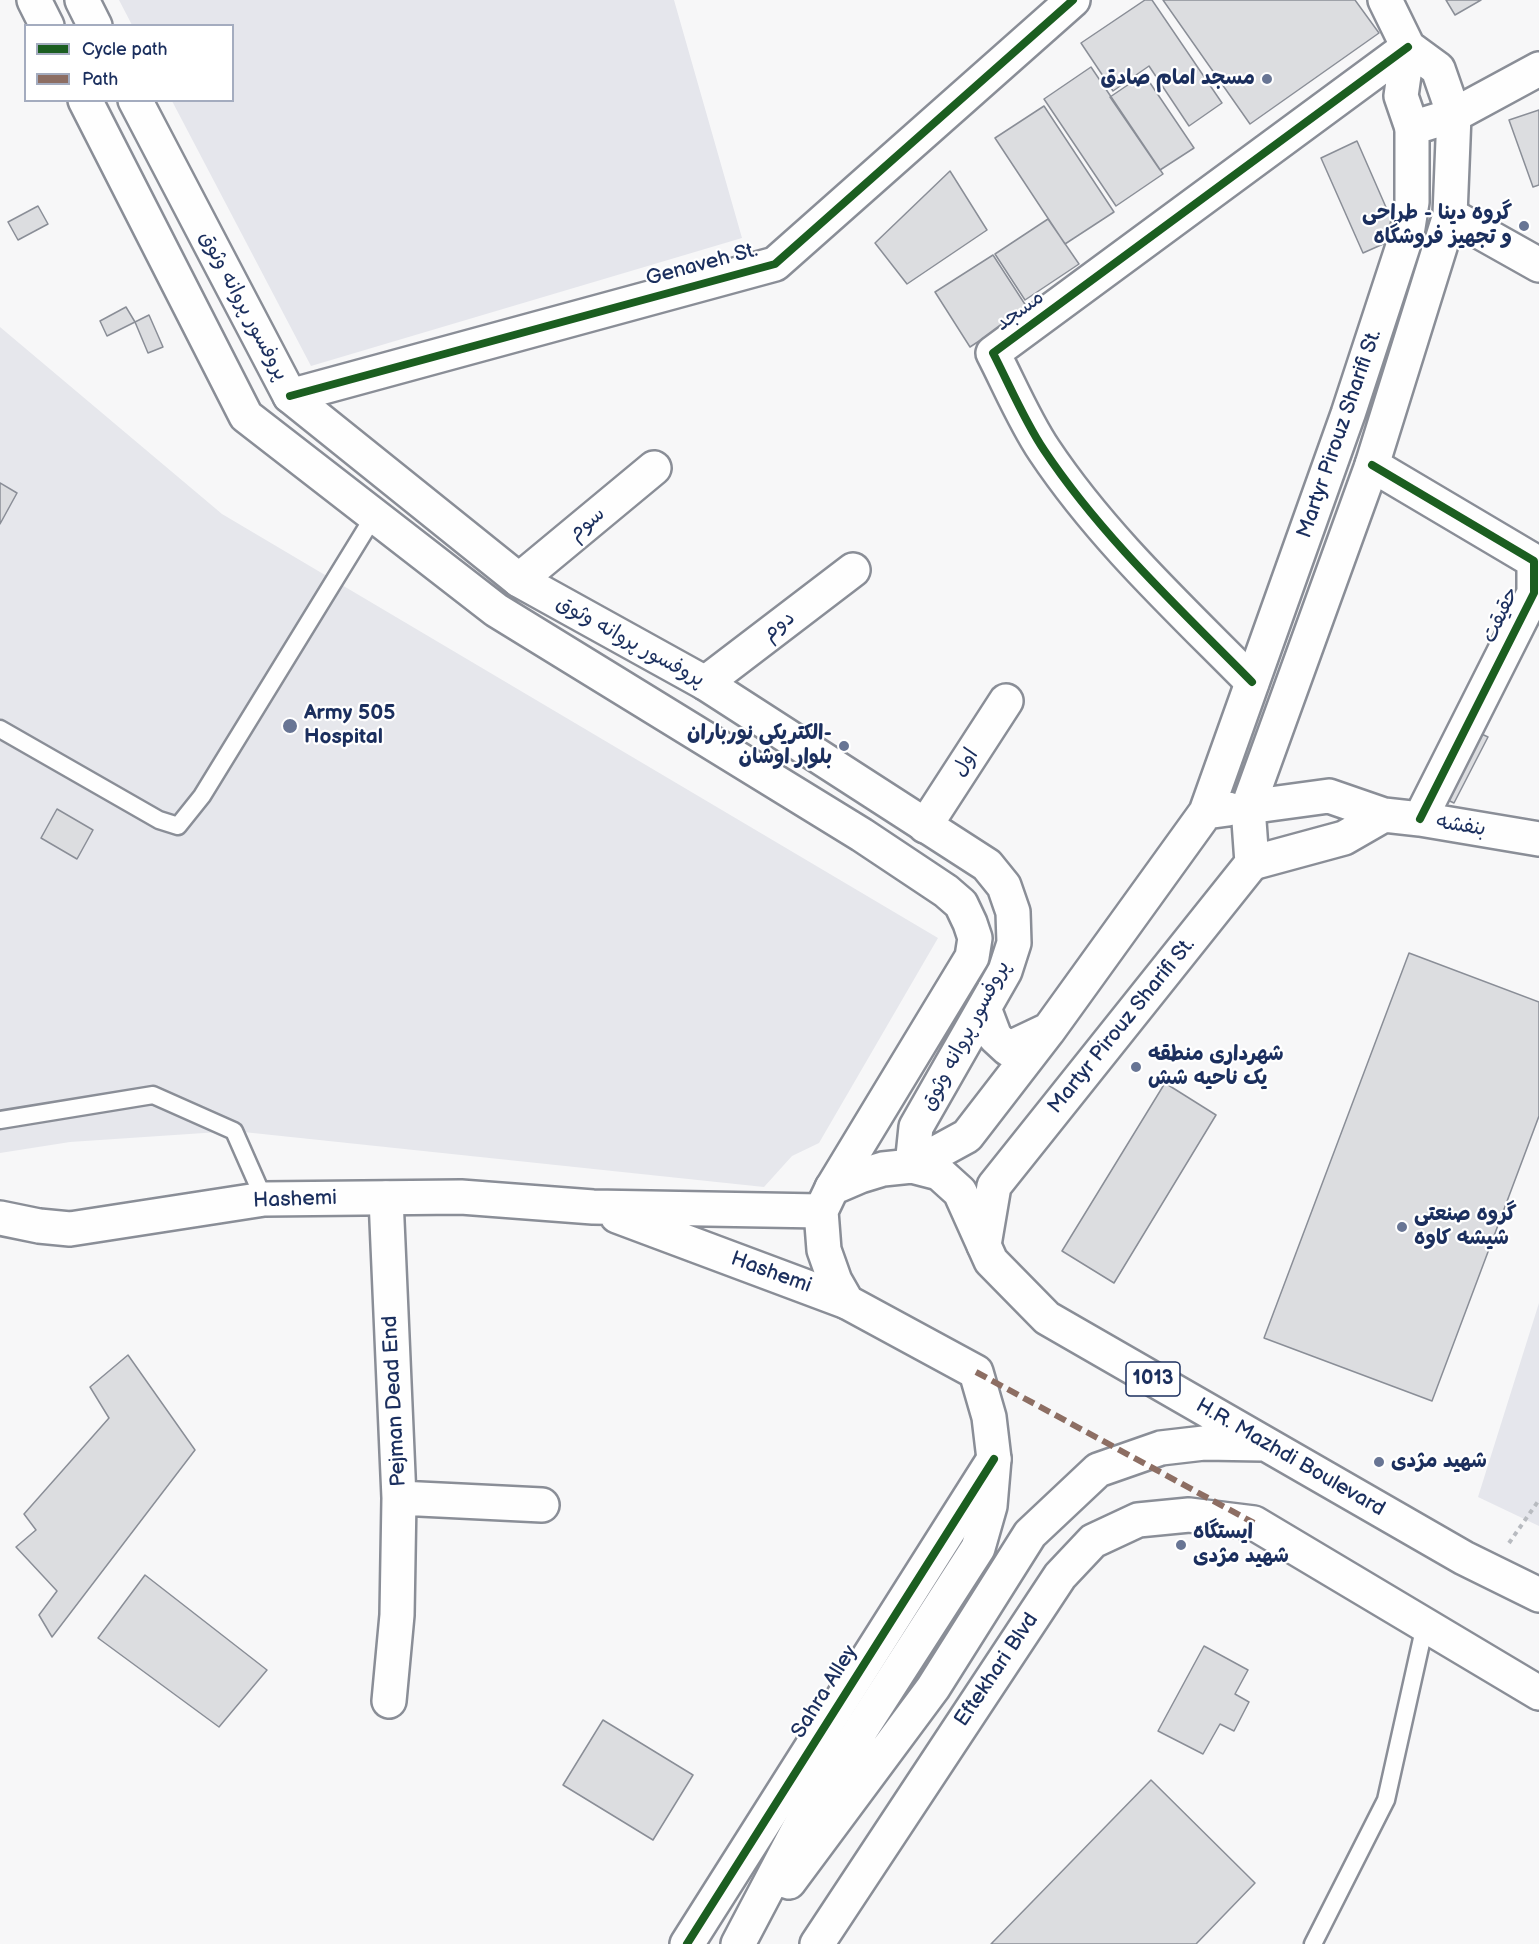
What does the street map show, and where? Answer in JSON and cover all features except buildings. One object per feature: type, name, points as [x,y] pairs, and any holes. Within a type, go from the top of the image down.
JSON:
[{"type":"main road","points":[[34,0],[45,24]]},
{"type":"main road","points":[[81,0],[94,24]]},
{"type":"main road","name":"Genaveh St.","points":[[246,416],[290,396],[775,264],[1073,0]]},
{"type":"main road","name":"Martyr Pirouz Sharifi St.","points":[[984,1245],[994,1186],[1252,863],[1248,807],[1372,465],[1450,215],[1454,115],[1438,69],[1408,47],[1385,0]]},
{"type":"main road","name":"Martyr Pirouz Sharifi St.","points":[[912,1166],[967,1136],[1048,1031],[1206,812],[1337,447],[1407,234],[1412,202],[1412,129],[1401,96],[1408,47]]},
{"type":"main road","name":"مسجد","points":[[1252,682],[1120,550],[1080,500],[1043,449],[993,353],[1408,47]]},
{"type":"main road","points":[[1412,129],[1454,115],[1539,69]]},
{"type":"main road","points":[[86,102],[246,416]]},
{"type":"main road","name":"پروفسور پروانه وثوق","points":[[136,102],[290,396],[519,580],[705,683],[987,865],[1005,886],[1013,912],[1014,943],[1005,971],[916,1127],[912,1166]]},
{"type":"main road","points":[[1412,202],[1450,215],[1539,265]]},
{"type":"main road","name":"پروفسور پروانه وثوق","points":[[246,416],[496,610],[862,835],[946,891],[961,904],[975,938],[972,957],[827,1200]]},
{"type":"main road","points":[[1337,447],[1372,465]]},
{"type":"main road","name":"حقیقت","points":[[1372,465],[1534,561],[1534,593],[1420,819]]},
{"type":"main road","name":"سوم","points":[[496,610],[519,580],[654,468]]},
{"type":"main road","points":[[374,516],[397,481]]},
{"type":"main road","name":"دوم","points":[[679,722],[705,683],[853,570]]},
{"type":"main road","name":"اول","points":[[925,826],[1006,701]]},
{"type":"main road","points":[[1206,812],[1329,796],[1383,815]]},
{"type":"main road","points":[[1252,863],[1344,838],[1383,815]]},
{"type":"main road","name":"بنفشه","points":[[1383,815],[1539,839]]},
{"type":"main road","points":[[984,1008],[995,1037],[1008,1049],[1048,1031]]},
{"type":"main road","name":"H.R. Mazhdi Boulevard","points":[[827,1200],[860,1176],[884,1169],[912,1166],[939,1173],[960,1192],[991,1261],[1047,1318],[1464,1558],[1539,1595]]},
{"type":"main road","name":"Hashemi","points":[[0,1218],[39,1226],[70,1229],[264,1199],[461,1197],[593,1207],[827,1200]]},
{"type":"main road","name":"Pejman Dead End","points":[[386,1198],[399,1498],[542,1505]]},
{"type":"main road","points":[[738,1944],[806,1815],[978,1548],[990,1506],[994,1459],[989,1417],[976,1372],[847,1302],[835,1281],[824,1250],[827,1200]]},
{"type":"main road","name":"Hashemi","points":[[593,1207],[847,1302]]},
{"type":"main road","points":[[744,1944],[933,1688],[1030,1534],[1098,1470],[1161,1448],[1204,1443],[1267,1444]]},
{"type":"main road","name":"Sahra Alley","points":[[687,1944],[994,1459]]},
{"type":"main road","points":[[389,1701],[397,1616],[399,1498]]},
{"type":"main road","name":"Eftekhari Blvd","points":[[818,1944],[1060,1576],[1093,1541],[1138,1520],[1189,1515],[1254,1523],[1425,1625]]},
{"type":"main road","points":[[1425,1625],[1539,1694]]},
{"type":"main road","points":[[841,1944],[858,1881]]},
{"type":"lane","points":[[0,729],[159,820],[178,825],[202,796],[374,516]]},
{"type":"lane","points":[[0,1120],[153,1095],[234,1131],[264,1199]]},
{"type":"lane","points":[[1313,1944],[1386,1800],[1425,1625]]},
{"type":"path","points":[[1489,1570],[1539,1501]]},
{"type":"shaded area","points":[[119,0],[674,0],[742,238],[311,366],[173,102],[234,102],[234,24],[131,24]]},
{"type":"shaded area","name":"Army 505 Hospital","points":[[0,327],[222,514],[938,938],[819,1143],[792,1156],[764,1187],[234,1131],[70,1142],[0,1153]]},
{"type":"shaded area","points":[[1539,1303],[1539,1526],[1478,1497]]},
{"type":"marked path","points":[[976,1372],[1254,1523]]},
{"type":"cycle path","points":[[290,396],[775,264],[1073,0]]},
{"type":"cycle path","points":[[1252,682],[1142,571],[1091,513],[1037,439],[993,353],[1408,47]]},
{"type":"cycle path","points":[[1372,465],[1534,561],[1534,593],[1420,819]]},
{"type":"cycle path","points":[[687,1944],[994,1459]]},
{"type":"place","name":"مسجد امام صادق","points":[[1267,79]]},
{"type":"place","name":"گروه دینا - طراحی و تجهیز فروشگاه","points":[[1524,226]]},
{"type":"place","name":"Army 505 Hospital","points":[[290,726]]},
{"type":"place","name":"الکتریکی نورباران- بلوار اوشان","points":[[844,746]]},
{"type":"place","name":"شهرداری منطقه یک ناحیه شش","points":[[1136,1067]]},
{"type":"place","name":"گروه صنعتی شیشه کاوه","points":[[1402,1227]]},
{"type":"place","name":"شهید مژدی","points":[[1379,1462]]},
{"type":"place","name":"ایستگاه شهید مژدی","points":[[1181,1545]]}]
